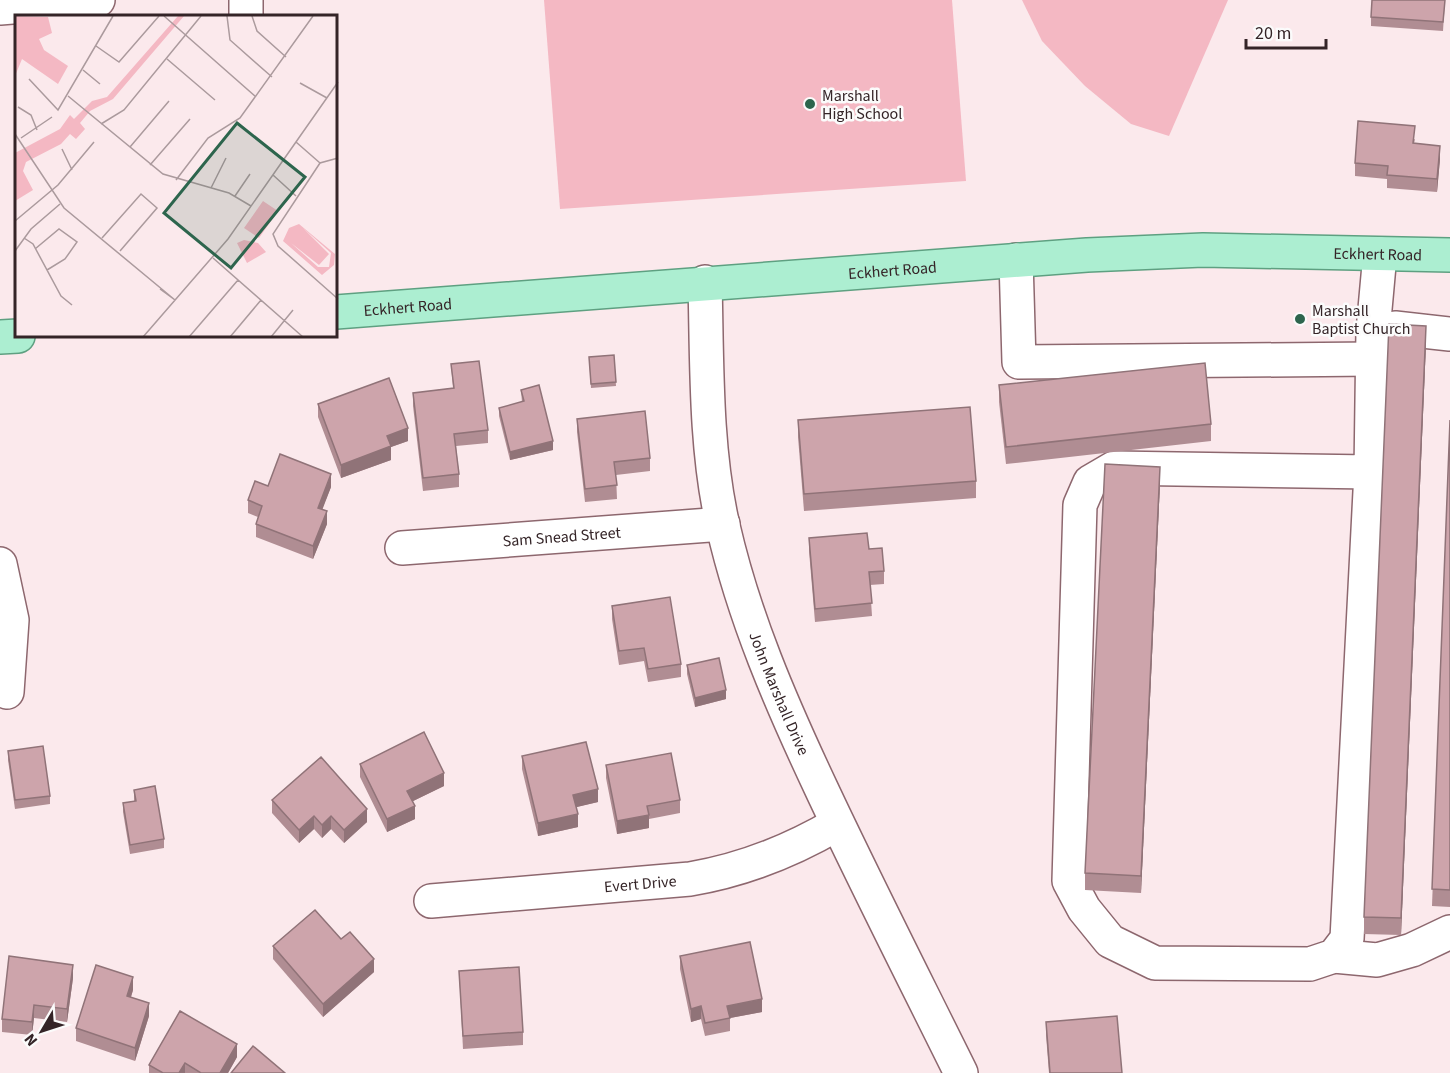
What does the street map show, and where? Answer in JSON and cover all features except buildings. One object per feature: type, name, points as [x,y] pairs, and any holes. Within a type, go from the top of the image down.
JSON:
[{"type":"main road","name":"Eckhert Road","points":[[338,312],[705,282],[1016,260],[1203,250],[1450,255]]},
{"type":"main road","points":[[0,337],[15,336]]},
{"type":"street","points":[[0,8],[98,0]]},
{"type":"street","points":[[1334,957],[1347,939],[1380,254]]},
{"type":"street","points":[[1016,260],[1019,362],[1374,345],[1395,328],[1450,334]]},
{"type":"street","name":"John Marshall Drive","points":[[705,282],[708,381],[723,524],[745,611],[759,651],[837,824],[961,1073]]},
{"type":"street","points":[[1371,472],[1114,468],[1090,482],[1080,505],[1069,881],[1084,909],[1110,941],[1155,963],[1310,964],[1334,957],[1377,960],[1412,950],[1450,932]]},
{"type":"street","name":"Sam Snead Street","points":[[402,548],[723,524]]},
{"type":"street","points":[[0,564],[12,620],[7,692]]},
{"type":"street","name":"Evert Drive","points":[[431,901],[690,879],[718,874],[773,858],[837,824]]},
{"type":"shaded area","points":[[544,0],[952,0],[966,181],[560,209]]},
{"type":"shaded area","points":[[1022,0],[1228,0],[1169,136],[1131,124],[1085,86],[1042,41]]},
{"type":"place","name":"Marshall High School","points":[[810,104]]},
{"type":"place","name":"Marshall Baptist Church","points":[[1300,319]]}]
